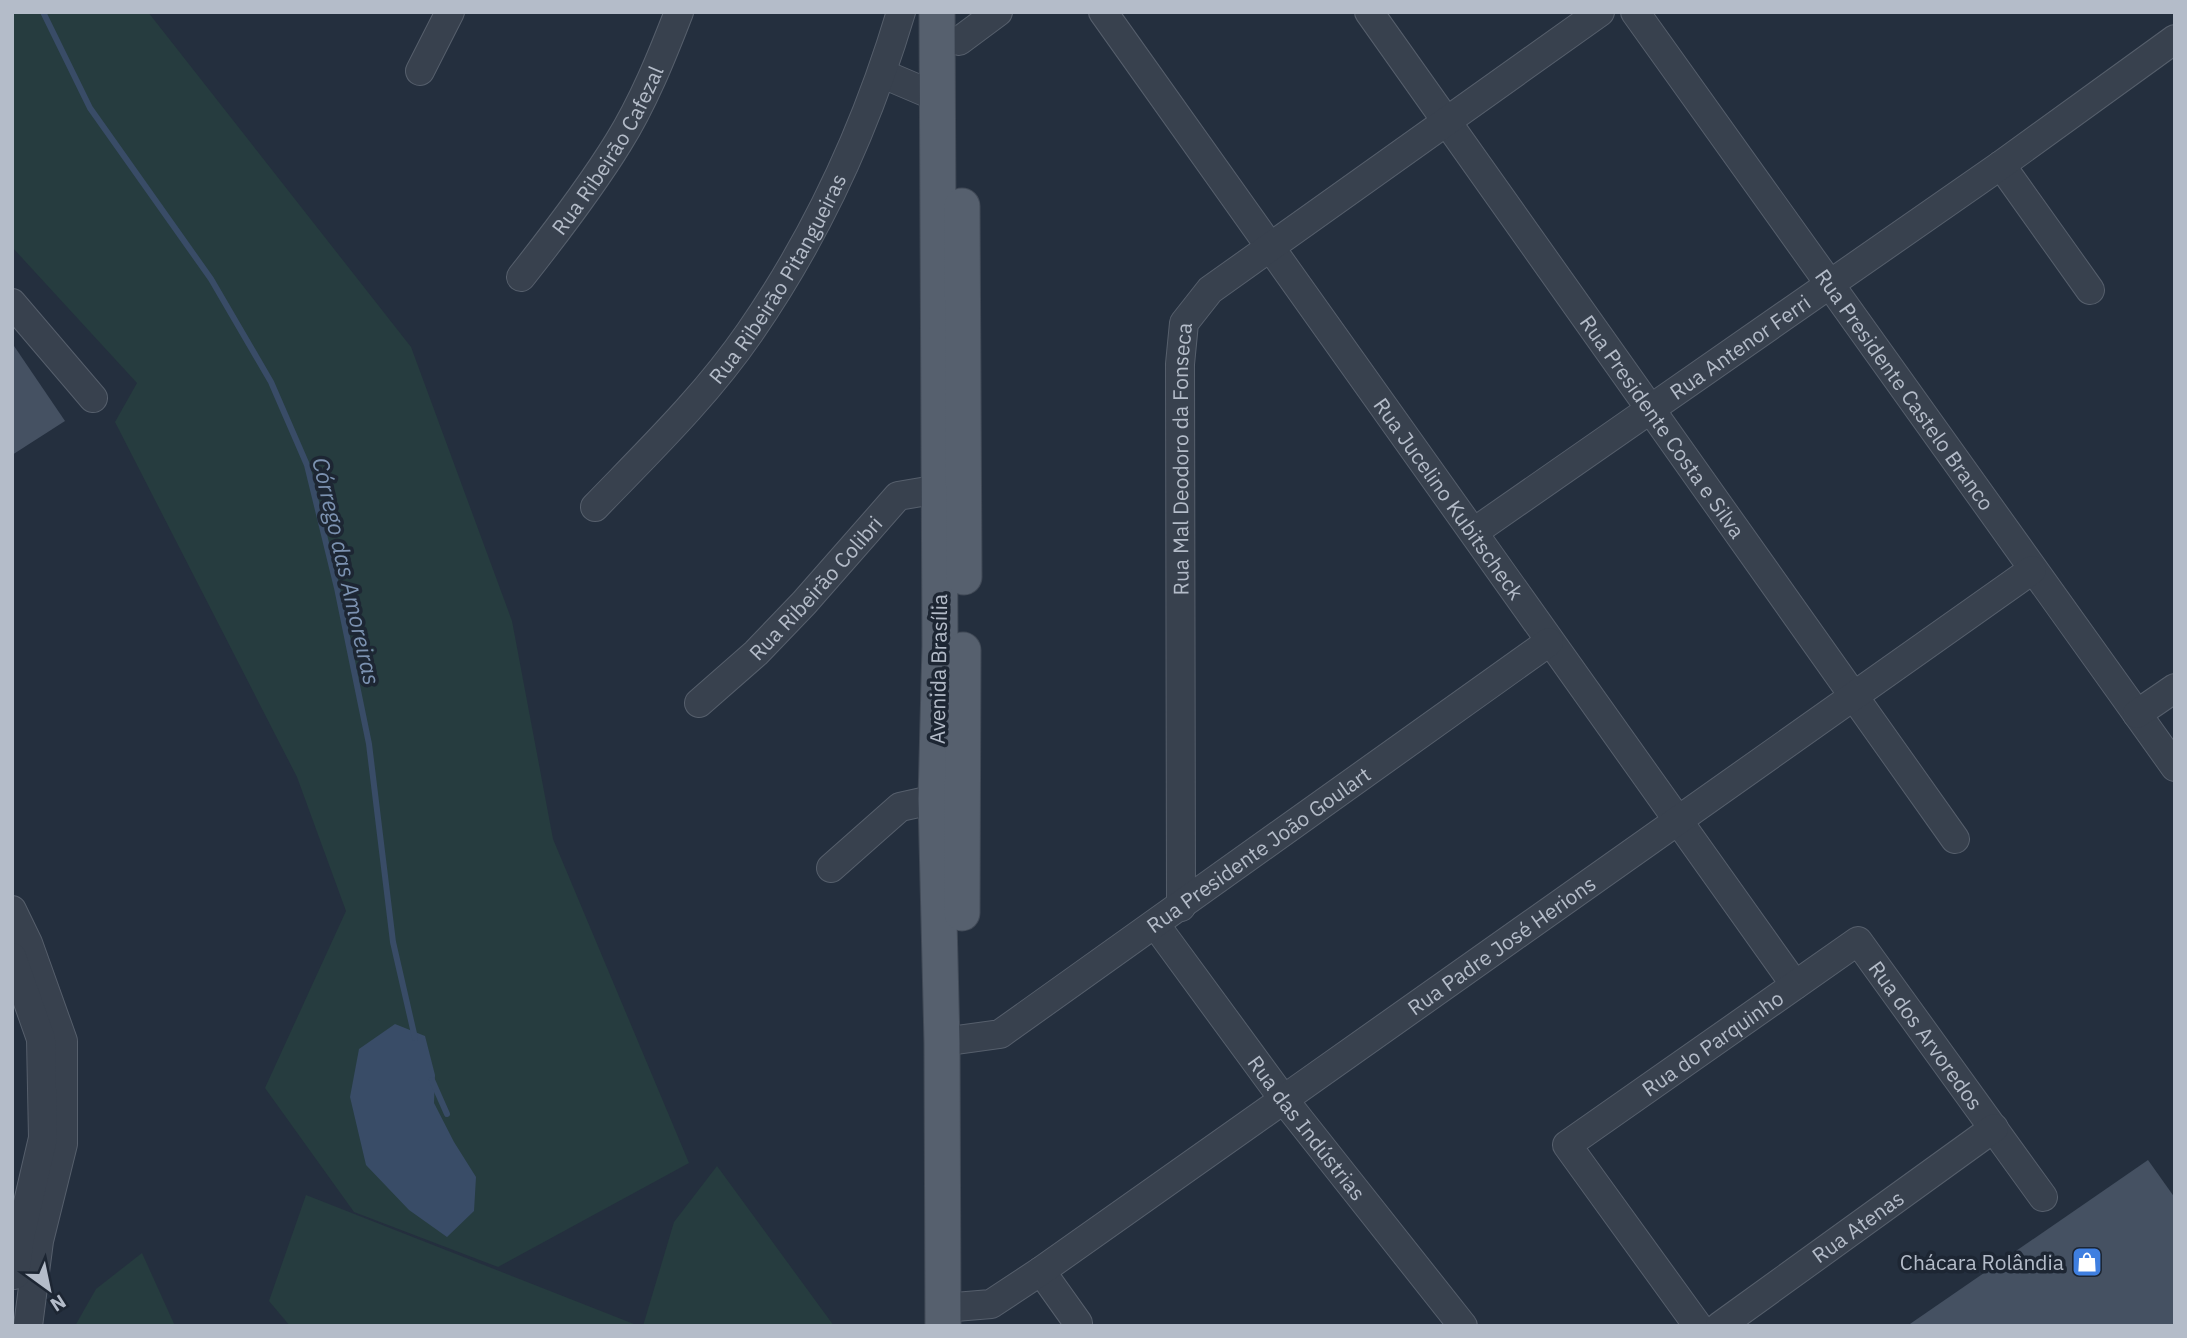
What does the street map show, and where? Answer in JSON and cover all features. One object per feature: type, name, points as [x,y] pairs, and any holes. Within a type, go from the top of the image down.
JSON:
[{"type":"main road","name":"Avenida Brasília","points":[[937,12],[940,646],[936,799],[952,1041]]},
{"type":"main road","name":"Avenida Brasília","points":[[954,1316],[952,1041],[964,437],[959,27]]},
{"type":"street","points":[[420,71],[450,12]]},
{"type":"street","name":"Rua Ribeirão Cafezal","points":[[521,277],[563,225],[619,142],[679,12]]},
{"type":"street","name":"Rua Ribeirão Pitangueiras","points":[[595,507],[692,405],[749,333],[794,261],[842,173],[883,74],[901,12]]},
{"type":"street","points":[[959,27],[998,12]]},
{"type":"street","name":"Rua Jucelino Kubitscheck","points":[[1102,12],[1795,985]]},
{"type":"street","name":"Rua Presidente Costa e Silva","points":[[1369,12],[1955,839]]},
{"type":"street","name":"Rua Mal Deodoro da Fonseca","points":[[1181,906],[1180,364],[1184,323],[1210,290],[1600,12]]},
{"type":"street","name":"Rua Presidente Castelo Branco","points":[[1635,12],[2175,767]]},
{"type":"street","name":"Rua Antenor Ferri","points":[[1474,532],[2001,165],[2175,39]]},
{"type":"street","points":[[883,74],[937,97]]},
{"type":"street","points":[[2001,165],[2090,290]]},
{"type":"street","points":[[12,303],[93,398]]},
{"type":"street","name":"Rua Ribeirão Colibri","points":[[699,703],[756,653],[785,623],[898,496],[939,489]]},
{"type":"street","name":"Rua Padre José Herions","points":[[954,1316],[991,1304],[1034,1276],[2032,570]]},
{"type":"street","name":"Rua Presidente João Goulart","points":[[952,1041],[1000,1034],[1549,642]]},
{"type":"street","points":[[2137,714],[2175,688]]},
{"type":"street","points":[[831,868],[900,807],[936,799]]},
{"type":"street","points":[[12,909],[28,943],[63,1041],[63,1144],[39,1241],[28,1326]]},
{"type":"street","name":"Rua das Indústrias","points":[[1155,924],[1284,1100],[1463,1326]]},
{"type":"street","name":"Rua do Parquinho","points":[[1698,1326],[1567,1145],[1858,941]]},
{"type":"street","name":"Rua dos Arvoredos","points":[[1858,941],[2043,1197]]},
{"type":"street","points":[[12,957],[41,1039],[43,1138],[20,1237],[12,1295]]},
{"type":"street","name":"Rua Atenas","points":[[1720,1326],[1994,1128]]},
{"type":"street","points":[[1034,1276],[1078,1324]]},
{"type":"green space","points":[[12,12],[148,12],[411,347],[512,621],[553,839],[689,1163],[498,1267],[354,1212],[265,1088],[346,911],[297,777],[115,422],[137,383],[12,247]]},
{"type":"green space","points":[[717,1166],[834,1326],[643,1326],[674,1222]]},
{"type":"green space","points":[[306,1195],[639,1326],[290,1326],[269,1301]]},
{"type":"green space","points":[[142,1253],[175,1326],[75,1326],[96,1289]]},
{"type":"water","points":[[395,1024],[425,1036],[435,1075],[434,1103],[476,1177],[474,1211],[447,1237],[409,1210],[366,1165],[350,1097],[359,1049]]},
{"type":"building","points":[[12,343],[65,421],[12,455]]},
{"type":"building","name":"Chácara Rolândia","points":[[2148,1160],[2175,1198],[2175,1326],[1907,1326]]},
{"type":"waterway","name":"Córrego das Amoreiras","points":[[43,12],[90,108],[211,279],[271,382],[307,465],[337,588],[369,744],[393,942],[415,1038]]},
{"type":"waterway","name":"Córrego das Amoreiras","points":[[432,1080],[447,1114]]},
{"type":"place","name":"Chácara Rolândia","points":[[2087,1262]]}]
